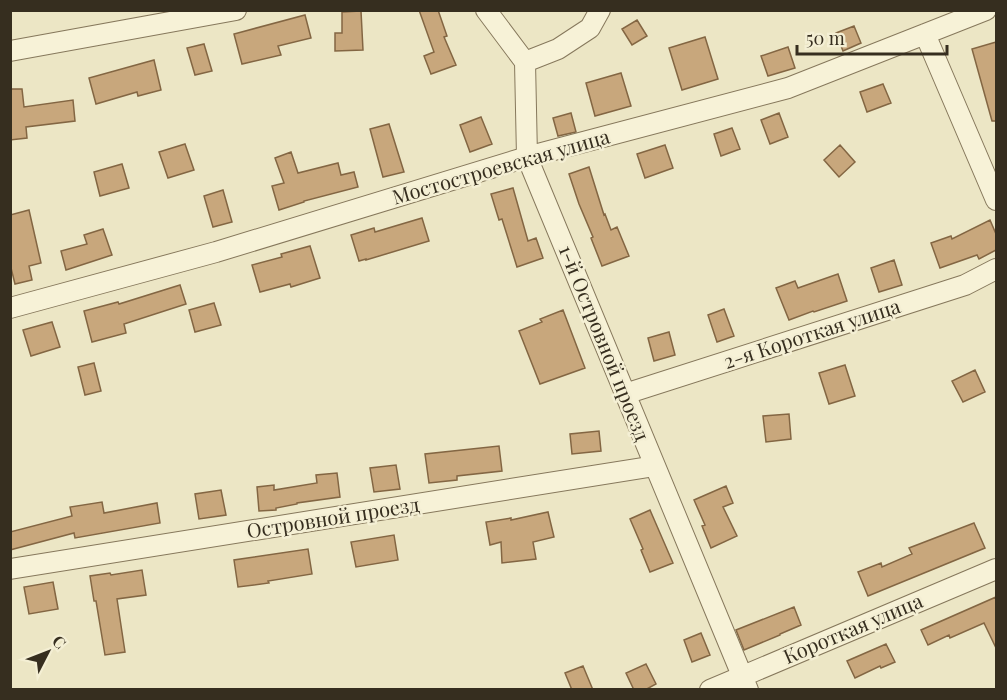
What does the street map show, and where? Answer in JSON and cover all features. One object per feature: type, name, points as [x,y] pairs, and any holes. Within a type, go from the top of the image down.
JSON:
[{"type":"street","points":[[10,51],[236,10]]},
{"type":"street","points":[[486,10],[525,62],[558,49],[590,27],[600,10]]},
{"type":"street","name":"Мостостроевская улица","points":[[10,308],[216,252],[527,157],[788,88],[986,10]]},
{"type":"street","points":[[925,34],[996,200]]},
{"type":"street","name":"1-й Островной проезд","points":[[525,62],[527,157],[745,683]]},
{"type":"street","name":"2-я Короткая улица","points":[[626,394],[965,285],[996,269]]},
{"type":"street","name":"Островной проезд","points":[[10,569],[655,466]]},
{"type":"street","name":"Короткая улица","points":[[710,690],[745,683],[996,569]]},
{"type":"building","points":[[419,10],[438,10],[447,36],[444,37],[456,65],[431,74],[424,56],[434,52]]},
{"type":"building","points":[[361,11],[363,50],[335,51],[335,33],[342,33],[342,12]]},
{"type":"building","points":[[305,15],[311,38],[278,46],[281,55],[242,64],[234,34]]},
{"type":"building","points":[[637,20],[647,36],[632,45],[622,29]]},
{"type":"building","points":[[854,26],[861,43],[843,51],[836,33]]},
{"type":"building","points":[[705,37],[718,79],[682,90],[669,48]]},
{"type":"building","points":[[996,42],[996,121],[992,121],[972,49]]},
{"type":"building","points":[[204,44],[212,71],[195,75],[187,48]]},
{"type":"building","points":[[788,47],[795,68],[768,76],[761,56]]},
{"type":"building","points":[[154,60],[161,90],[138,96],[137,92],[96,104],[89,78]]},
{"type":"building","points":[[621,73],[631,106],[595,116],[586,83]]},
{"type":"building","points":[[883,84],[891,103],[867,112],[860,92]]},
{"type":"building","points":[[10,89],[22,89],[24,107],[73,100],[75,121],[26,127],[27,138],[10,140]]},
{"type":"building","points":[[571,113],[576,132],[558,136],[553,118]]},
{"type":"building","points":[[779,113],[788,137],[770,144],[761,120]]},
{"type":"building","points":[[481,117],[492,144],[470,152],[460,125]]},
{"type":"building","points":[[389,124],[404,172],[383,177],[370,129]]},
{"type":"building","points":[[732,128],[740,149],[721,156],[714,134]]},
{"type":"building","points":[[185,144],[194,170],[168,178],[159,152]]},
{"type":"building","points":[[665,145],[673,168],[645,178],[637,154]]},
{"type":"building","points":[[840,145],[855,162],[839,177],[824,160]]},
{"type":"building","points":[[291,152],[298,173],[338,163],[341,175],[354,172],[358,187],[279,210],[272,186],[284,183],[275,158]]},
{"type":"building","points":[[122,164],[129,188],[100,196],[94,172]]},
{"type":"building","points":[[589,167],[604,215],[611,230],[617,227],[629,256],[602,266],[569,174]]},
{"type":"building","points":[[513,188],[528,241],[536,238],[543,258],[517,267],[502,219],[499,220],[491,194]]},
{"type":"building","points":[[223,190],[232,222],[213,227],[204,196]]},
{"type":"building","points":[[29,210],[41,263],[29,266],[32,280],[15,284],[10,264],[10,215]]},
{"type":"building","points":[[422,218],[429,241],[359,261],[351,235],[374,228],[375,232]]},
{"type":"building","points":[[990,220],[996,234],[996,250],[979,259],[977,255],[940,268],[931,243],[951,236],[952,239]]},
{"type":"building","points":[[103,229],[112,255],[66,270],[61,251],[87,244],[84,235]]},
{"type":"building","points":[[310,246],[320,278],[291,287],[290,284],[260,292],[252,265]]},
{"type":"building","points":[[894,260],[902,285],[879,292],[871,268]]},
{"type":"building","points":[[838,274],[847,301],[789,320],[776,288],[795,281],[798,288]]},
{"type":"building","points":[[180,285],[186,304],[124,324],[126,333],[92,342],[84,311],[118,302],[119,304]]},
{"type":"building","points":[[214,303],[221,325],[195,332],[189,310]]},
{"type":"building","points":[[724,309],[734,336],[717,342],[708,315]]},
{"type":"building","points":[[563,310],[585,368],[540,384],[519,331]]},
{"type":"building","points":[[52,322],[60,347],[31,356],[23,330]]},
{"type":"building","points":[[669,332],[675,355],[654,361],[648,338]]},
{"type":"building","points":[[94,363],[101,391],[85,395],[78,367]]},
{"type":"building","points":[[845,365],[855,396],[829,404],[819,373]]},
{"type":"building","points":[[975,370],[985,392],[963,402],[952,381]]},
{"type":"building","points":[[789,414],[791,439],[766,442],[763,416]]},
{"type":"building","points":[[599,431],[601,451],[572,454],[570,434]]},
{"type":"building","points":[[499,446],[502,471],[457,476],[457,480],[429,483],[425,454]]},
{"type":"building","points":[[396,465],[400,489],[374,492],[370,468]]},
{"type":"building","points":[[337,473],[340,497],[297,503],[276,508],[276,510],[259,511],[257,487],[274,485],[274,490],[317,483],[316,475]]},
{"type":"building","points":[[726,486],[733,503],[723,507],[737,536],[711,548],[702,526],[705,525],[694,500]]},
{"type":"building","points":[[221,490],[226,515],[199,519],[195,494]]},
{"type":"building","points":[[102,502],[104,513],[157,503],[160,523],[75,538],[74,533],[10,550],[10,532],[72,516],[70,507]]},
{"type":"building","points":[[650,510],[673,563],[650,572],[630,519]]},
{"type":"building","points":[[548,512],[554,537],[533,542],[536,559],[502,563],[501,542],[490,545],[486,522],[511,518],[511,520]]},
{"type":"building","points":[[974,523],[985,548],[868,596],[858,572],[881,563],[882,567],[912,554],[909,548]]},
{"type":"building","points":[[394,535],[398,560],[356,567],[351,542]]},
{"type":"building","points":[[308,549],[312,574],[238,587],[234,560]]},
{"type":"building","points":[[142,570],[146,595],[117,599],[125,652],[105,655],[90,576]]},
{"type":"building","points":[[53,582],[58,609],[29,614],[24,587]]},
{"type":"building","points":[[996,597],[996,648],[984,623],[928,645],[921,630]]},
{"type":"building","points":[[794,607],[801,625],[744,650],[736,630]]},
{"type":"building","points":[[701,633],[710,655],[692,662],[684,640]]},
{"type":"building","points":[[886,644],[895,662],[881,668],[880,666],[855,678],[847,661]]},
{"type":"building","points":[[646,664],[656,684],[645,690],[634,690],[626,673]]},
{"type":"building","points":[[583,666],[593,690],[572,690],[565,673]]}]
